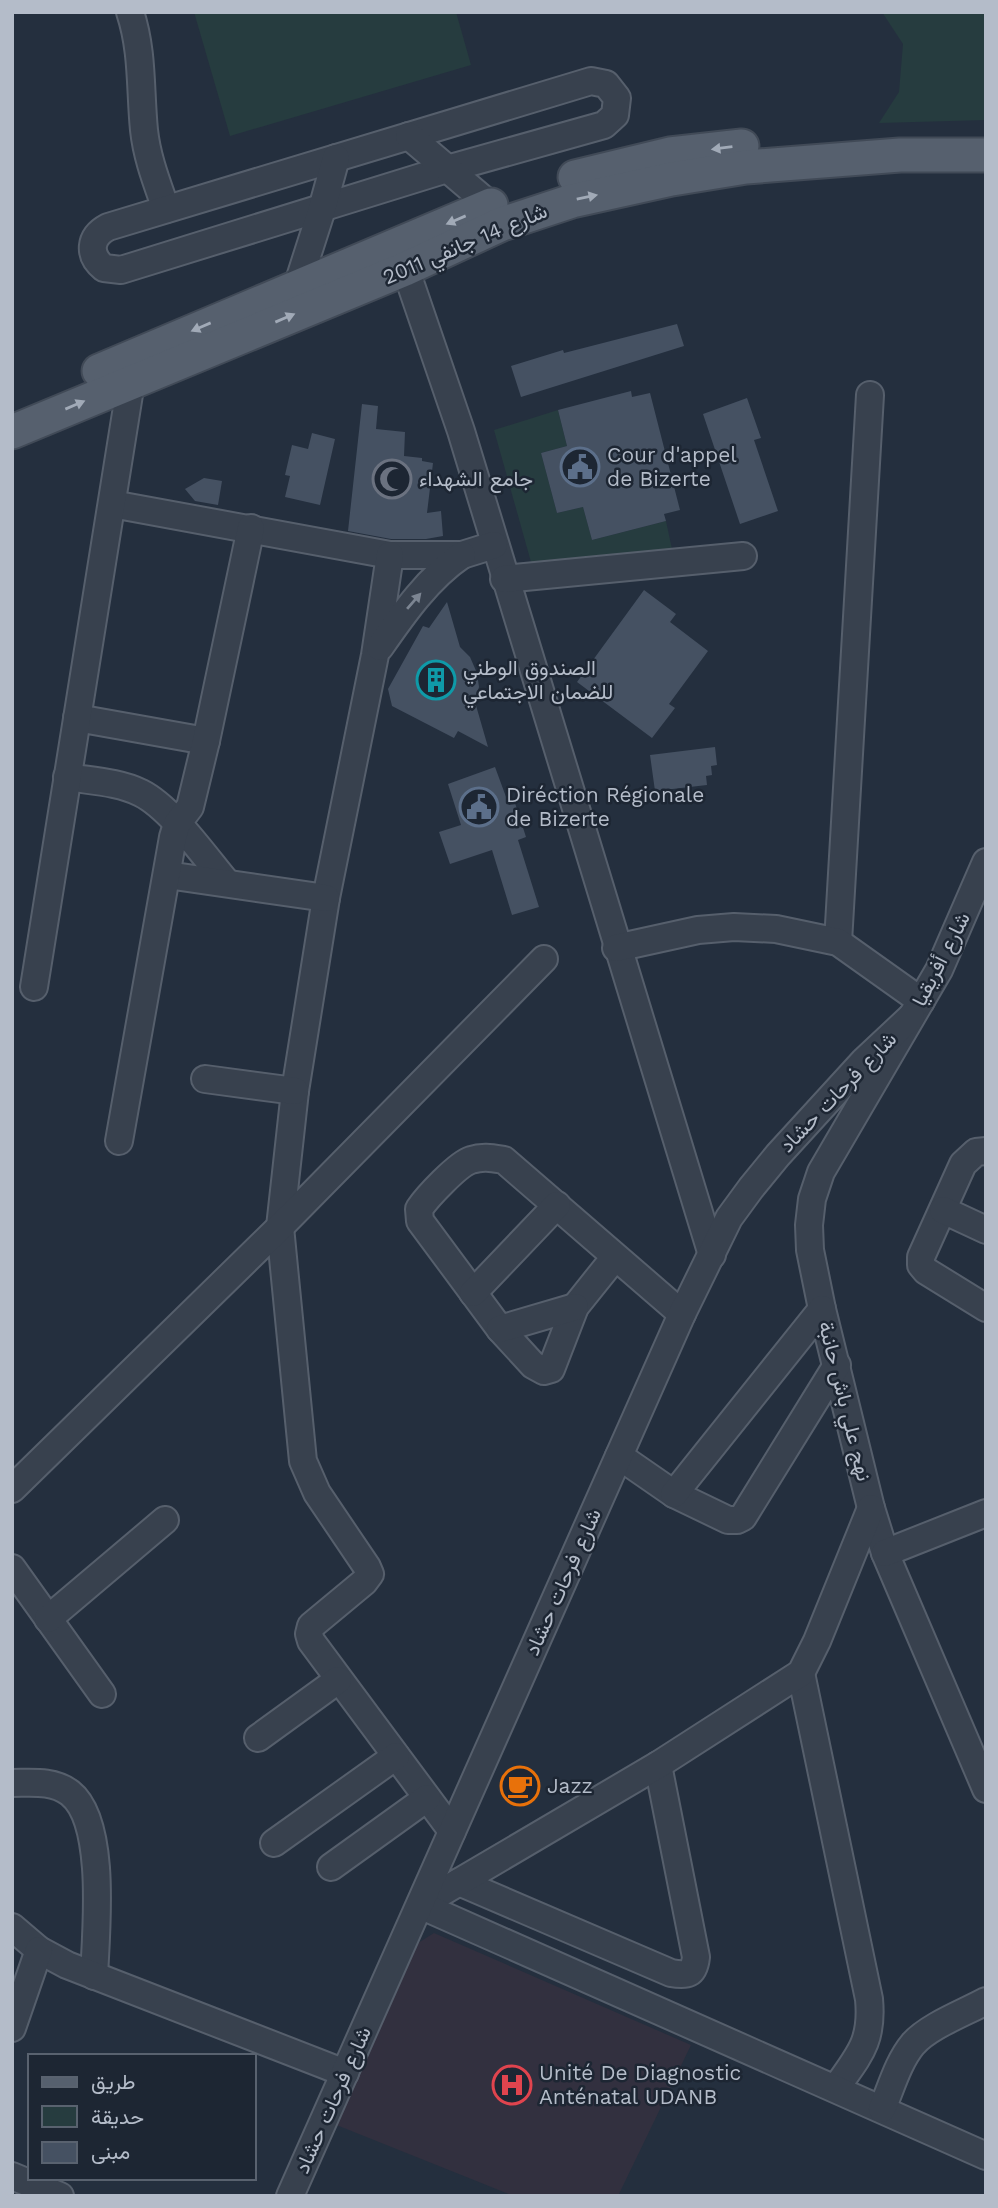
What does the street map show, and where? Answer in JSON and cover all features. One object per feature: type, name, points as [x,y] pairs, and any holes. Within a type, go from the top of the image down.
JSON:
[{"type":"main road","name":"شارع 14 جانفي 2011","points":[[12,432],[131,382],[401,257],[490,205],[569,178],[670,155],[741,146],[898,135],[986,135]]},
{"type":"main road","name":"شارع 14 جانفي 2011","points":[[12,407],[297,287],[401,257],[572,201],[672,179],[746,167],[900,155],[986,155]]},
{"type":"street","points":[[130,12],[140,55],[144,130],[148,153],[166,209]]},
{"type":"street","points":[[591,81],[606,84],[617,97],[615,115],[604,125],[447,169],[121,270],[104,268],[97,263],[92,246],[100,231],[336,158],[591,81]]},
{"type":"street","points":[[409,136],[490,205]]},
{"type":"street","points":[[297,287],[336,158]]},
{"type":"street","points":[[401,257],[461,431],[712,1255]]},
{"type":"street","points":[[34,987],[131,382]]},
{"type":"street","points":[[838,942],[870,395]]},
{"type":"street","points":[[112,504],[390,555],[462,555],[494,545]]},
{"type":"street","points":[[119,1141],[177,824],[190,807],[251,528]]},
{"type":"street","points":[[390,555],[375,654],[326,898],[295,1091],[280,1227],[303,1461],[317,1493],[370,1574],[365,1582],[311,1626],[309,1634],[338,1681],[452,1831]]},
{"type":"street","points":[[375,654],[401,617],[438,574],[462,555]]},
{"type":"street","points":[[504,579],[743,556]]},
{"type":"street","points":[[78,719],[206,741]]},
{"type":"street","points":[[68,777],[117,785],[142,793],[159,804],[227,883]]},
{"type":"street","points":[[167,875],[326,898]]},
{"type":"street","name":"شارع أفريقيا","points":[[916,1009],[939,970],[983,878]]},
{"type":"street","points":[[617,948],[698,930],[734,927],[776,929],[838,942],[916,1009]]},
{"type":"street","points":[[12,1489],[280,1227],[544,959]]},
{"type":"street","name":"شارع فرحات حشاد","points":[[290,2196],[682,1314],[729,1219],[778,1155],[916,1009]]},
{"type":"street","name":"نهج علي باش حانبة","points":[[916,1009],[821,1172],[812,1199],[810,1250],[871,1508],[885,1553],[986,1789]]},
{"type":"street","points":[[205,1079],[295,1091]]},
{"type":"street","points":[[986,1151],[976,1152],[963,1164],[921,1257],[921,1265],[926,1271],[986,1308]]},
{"type":"street","points":[[615,1257],[575,1307],[551,1369],[544,1371],[533,1364],[500,1329],[420,1221],[419,1209],[427,1196],[468,1161],[487,1157],[504,1160],[682,1314]]},
{"type":"street","points":[[473,1293],[557,1205]]},
{"type":"street","points":[[943,1210],[986,1230]]},
{"type":"street","points":[[500,1329],[575,1307]]},
{"type":"street","points":[[674,1494],[822,1309]]},
{"type":"street","points":[[619,1456],[674,1494],[728,1520],[737,1520],[743,1517],[837,1365]]},
{"type":"street","points":[[420,1905],[658,1765],[801,1673],[817,1641],[871,1508]]},
{"type":"street","points":[[885,1553],[986,1513]]},
{"type":"street","points":[[48,1619],[165,1520]]},
{"type":"street","points":[[12,1568],[102,1694]]},
{"type":"street","points":[[801,1673],[871,2019],[865,2046],[836,2088]]},
{"type":"street","points":[[258,1738],[338,1681]]},
{"type":"street","points":[[274,1843],[396,1756]]},
{"type":"street","points":[[459,1882],[671,1973],[684,1976],[691,1973],[695,1968],[696,1957],[658,1765]]},
{"type":"street","points":[[12,1783],[38,1782],[54,1785],[70,1793],[84,1811],[97,1871],[94,1976]]},
{"type":"street","points":[[331,1867],[427,1798]]},
{"type":"street","points":[[420,1905],[986,2156]]},
{"type":"street","points":[[12,1927],[39,1951],[67,1965],[345,2073]]},
{"type":"street","points":[[12,2028],[39,1951]]},
{"type":"street","points":[[882,2109],[901,2063],[914,2043],[927,2032],[986,2001]]},
{"type":"street","points":[[865,2046],[901,2063]]},
{"type":"street","points":[[12,2176],[60,2196]]},
{"type":"shaded area","name":"Unité De Diagnostic Anténatal UDANB","points":[[434,1933],[691,2045],[618,2196],[514,2196],[334,2124],[415,1945]]},
{"type":"green space","points":[[194,12],[456,12],[471,65],[230,136]]},
{"type":"green space","points":[[882,12],[986,12],[986,120],[879,123],[899,92],[903,44]]},
{"type":"green space","points":[[558,410],[567,446],[541,453],[557,513],[583,507],[592,540],[666,521],[672,549],[531,562],[494,430]]},
{"type":"building","points":[[677,324],[684,346],[521,397],[511,366],[563,350],[564,353]]},
{"type":"building","name":"Cour d'appel de Bizerte","points":[[631,391],[632,397],[650,393],[680,510],[664,514],[666,521],[592,540],[583,507],[557,513],[541,453],[567,446],[558,410]]},
{"type":"building","points":[[747,398],[761,438],[754,440],[778,511],[740,524],[703,414]]},
{"type":"building","name":"جامع الشهداء","points":[[362,404],[378,406],[376,429],[405,432],[404,456],[422,458],[422,461],[433,463],[427,513],[441,511],[443,536],[391,539],[348,531]]},
{"type":"building","points":[[312,433],[335,439],[320,505],[285,497],[290,476],[285,475],[292,445],[308,449]]},
{"type":"building","points":[[204,478],[222,481],[218,505],[195,501],[185,489]]},
{"type":"building","points":[[644,590],[676,614],[670,622],[708,651],[669,704],[675,708],[652,738],[577,682]]},
{"type":"building","name":"الصندوق الوطني للضمان الاجتماعي","points":[[447,602],[460,647],[470,657],[477,673],[479,687],[475,702],[488,747],[458,731],[454,738],[392,706],[388,689],[423,626],[429,628]]},
{"type":"building","points":[[715,747],[717,765],[711,766],[712,775],[706,776],[707,785],[655,791],[650,755]]},
{"type":"building","points":[[495,767],[509,805],[515,803],[526,837],[518,840],[539,907],[512,915],[492,850],[450,864],[439,832],[461,825],[448,784]]},
{"type":"place","name":"Cour d'appel de Bizerte","points":[[580,467]]},
{"type":"place","name":"جامع الشهداء","points":[[392,479]]},
{"type":"place","name":"الصندوق الوطني للضمان الاجتماعي","points":[[436,680]]},
{"type":"place","name":"Diréction Régionale de Bizerte","points":[[479,807]]},
{"type":"place","name":"Jazz","points":[[520,1786]]},
{"type":"place","name":"Unité De Diagnostic Anténatal UDANB","points":[[512,2085]]}]
